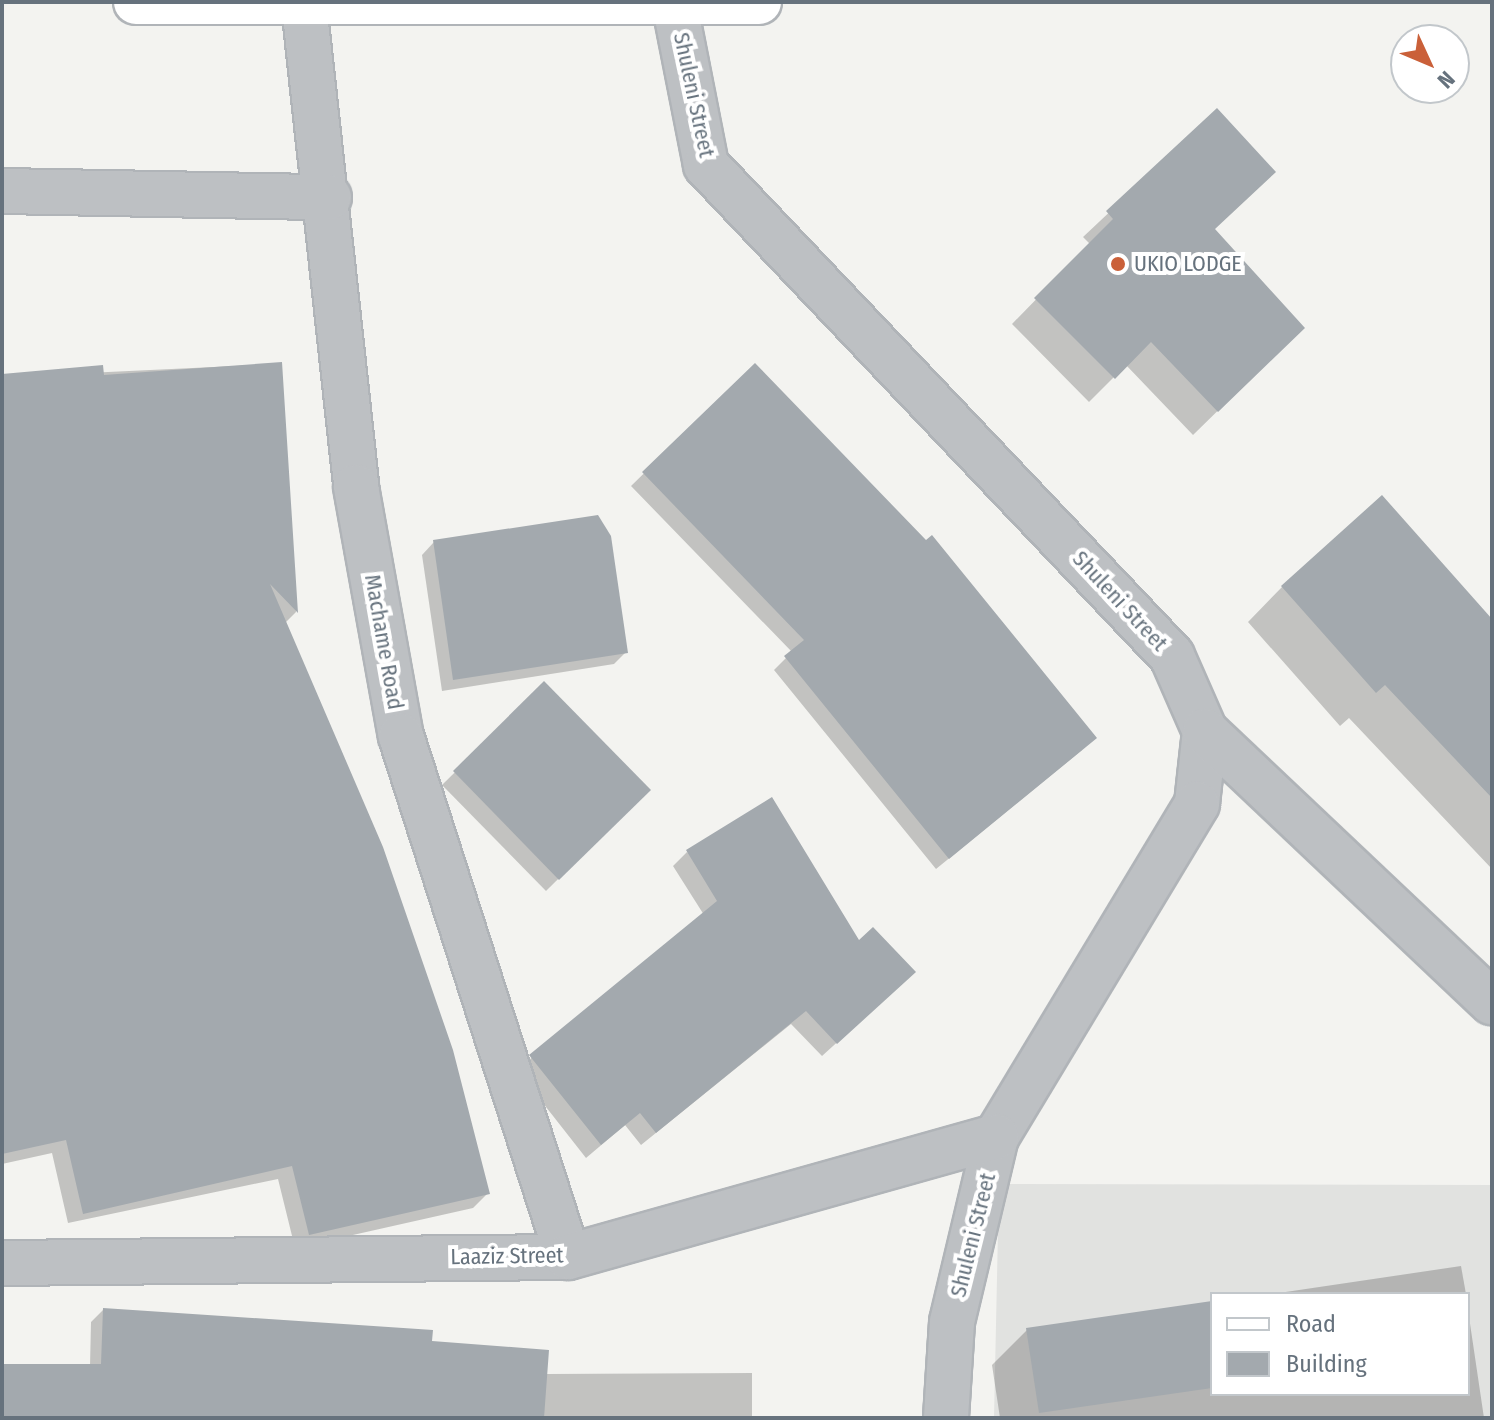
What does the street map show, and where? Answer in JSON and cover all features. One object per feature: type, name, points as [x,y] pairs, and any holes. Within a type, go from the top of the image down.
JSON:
[{"type":"main road","points":[[136,2],[675,7],[759,2]]},
{"type":"street","name":"Machame Road","points":[[304,5],[329,197],[356,487],[401,736],[568,1257]]},
{"type":"street","name":"Shuleni Street","points":[[675,7],[706,165],[1172,656],[1205,731],[1197,804],[996,1137],[952,1322],[946,1418]]},
{"type":"street","points":[[2,191],[329,197]]},
{"type":"street","points":[[1205,731],[1492,1002]]},
{"type":"street","name":"Laaziz Street","points":[[2,1263],[568,1257],[996,1137]]},
{"type":"shaded area","points":[[999,1184],[1492,1185],[1492,1418],[994,1418]]},
{"type":"building","points":[[1217,108],[1276,172],[1215,229],[1305,328],[1218,412],[1151,342],[1115,379],[1034,298],[1113,219],[1106,211]]},
{"type":"building","points":[[282,362],[298,613],[270,584],[383,847],[453,1050],[490,1194],[309,1235],[292,1166],[83,1214],[66,1140],[2,1154],[2,374],[103,365],[104,375]]},
{"type":"building","points":[[755,363],[926,540],[932,535],[1097,738],[949,859],[784,656],[804,640],[642,472]]},
{"type":"building","points":[[1382,495],[1492,619],[1492,798],[1385,685],[1376,693],[1281,586]]},
{"type":"building","points":[[598,515],[611,536],[628,653],[453,680],[433,540]]},
{"type":"building","points":[[544,681],[651,790],[559,880],[453,771]]},
{"type":"building","points":[[772,797],[859,940],[873,927],[916,972],[837,1044],[806,1011],[656,1133],[640,1113],[601,1145],[529,1055],[717,901],[686,850]]},
{"type":"building","points":[[1210,1301],[1210,1388],[1039,1413],[1026,1328]]},
{"type":"building","points":[[103,1308],[433,1330],[432,1341],[549,1350],[544,1418],[2,1418],[2,1364],[101,1364]]},
{"type":"place","name":"UKIO LODGE","points":[[1118,264]]}]
